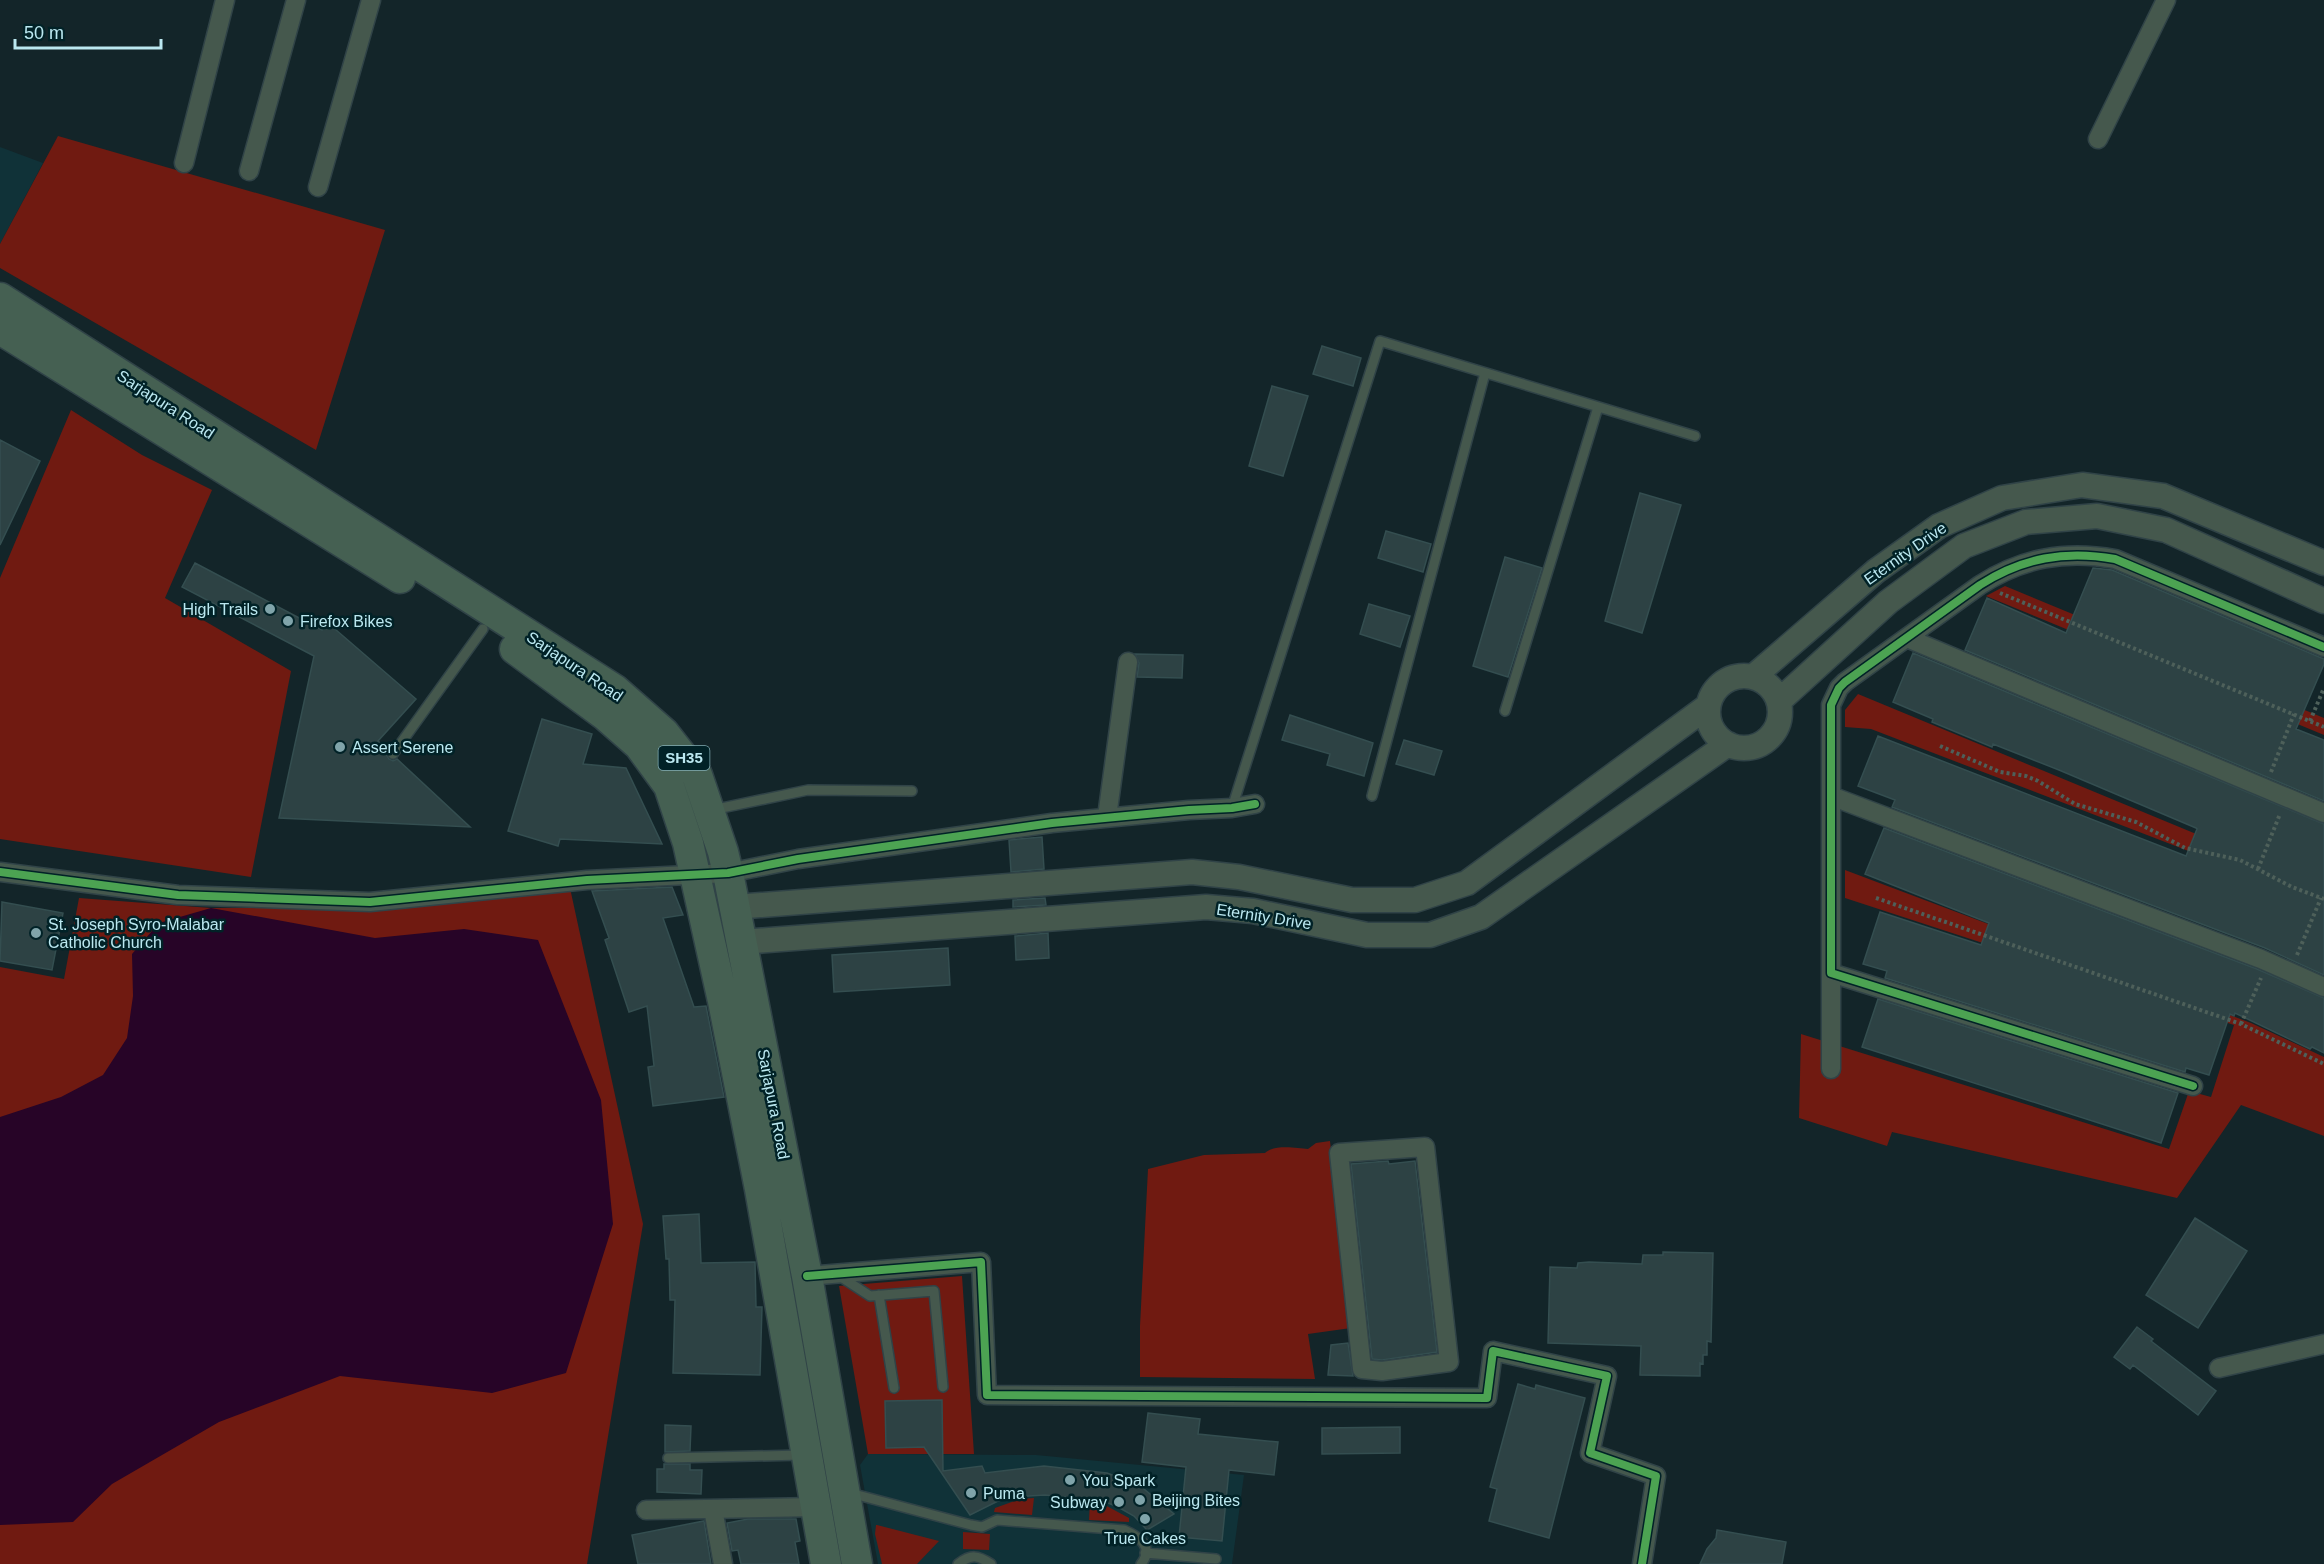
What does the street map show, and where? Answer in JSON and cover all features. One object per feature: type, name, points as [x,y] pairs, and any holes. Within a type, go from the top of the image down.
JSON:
[{"type":"main road","name":"Sarjapura Road","points":[[0,298],[615,690],[664,733],[697,775],[728,873],[742,942],[821,1275],[844,1492],[857,1564]]},
{"type":"main road","name":"Sarjapura Road","points":[[0,329],[519,651],[606,716],[639,745],[669,786],[688,843],[723,1001],[760,1189],[826,1564]]},
{"type":"street","points":[[184,164],[225,0]]},
{"type":"street","points":[[249,171],[296,0]]},
{"type":"street","points":[[318,187],[371,0]]},
{"type":"street","points":[[2098,139],[2166,0]]},
{"type":"street","name":"Eternity Drive","points":[[735,907],[1191,872],[1239,877],[1352,900],[1415,900],[1467,883],[1708,706],[1719,686],[1729,679],[1741,676],[1753,677],[1876,571],[1939,526],[2002,498],[2082,485],[2163,496],[2324,563]]},
{"type":"street","name":"Eternity Drive","points":[[1779,701],[1888,602],[1964,546],[2026,522],[2097,516],[2166,530],[2324,601]]},
{"type":"street","points":[[1831,1070],[1831,715],[1834,696],[1845,682],[1995,575],[2028,561],[2063,555],[2115,559],[2324,647]]},
{"type":"street","points":[[1907,638],[2324,813]]},
{"type":"street","points":[[1107,817],[1128,662]]},
{"type":"street","points":[[1708,706],[1708,717],[1712,728],[1728,744],[1751,747],[1762,743],[1778,725],[1779,701],[1773,690],[1764,682],[1753,677]]},
{"type":"street","name":"Eternity Drive","points":[[742,942],[1206,906],[1253,911],[1367,935],[1430,935],[1481,917],[1728,744]]},
{"type":"street","points":[[1831,796],[2268,962],[2324,987]]},
{"type":"street","points":[[0,872],[178,895],[370,902],[587,880],[728,873],[798,859],[1052,823],[1256,804]]},
{"type":"street","points":[[1831,974],[2193,1086]]},
{"type":"street","points":[[1425,1146],[1449,1362],[1408,1367],[1382,1371],[1362,1369],[1339,1153],[1425,1146]]},
{"type":"street","points":[[821,1275],[981,1262],[987,1395],[1487,1398],[1493,1351],[1607,1376],[1590,1453],[1656,1476],[1642,1564]]},
{"type":"street","points":[[2219,1368],[2324,1344]]},
{"type":"street","points":[[1408,1367],[1411,1397]]},
{"type":"street","points":[[646,1510],[817,1507]]},
{"type":"street","points":[[713,1509],[723,1564]]},
{"type":"lane","points":[[1232,808],[1380,341],[1695,436]]},
{"type":"lane","points":[[1372,796],[1485,372]]},
{"type":"lane","points":[[1505,711],[1598,407]]},
{"type":"lane","points":[[393,754],[483,629]]},
{"type":"lane","points":[[709,811],[808,790],[912,791]]},
{"type":"lane","points":[[821,1275],[870,1296],[934,1291],[943,1387]]},
{"type":"lane","points":[[879,1295],[894,1388]]},
{"type":"lane","points":[[668,1458],[807,1455]]},
{"type":"lane","points":[[844,1492],[982,1527],[997,1520],[1124,1530],[1140,1537],[1145,1547],[1145,1560],[1141,1564]]},
{"type":"lane","points":[[1145,1553],[1216,1559]]},
{"type":"lane","points":[[958,1564],[968,1556],[980,1556],[992,1564]]},
{"type":"path","points":[[1980,585],[2324,727]]},
{"type":"path","points":[[2310,721],[2324,688]]},
{"type":"path","points":[[2270,776],[2294,714]]},
{"type":"path","points":[[1940,746],[2000,772],[2026,776],[2075,804],[2136,822],[2185,848],[2240,860],[2292,887],[2322,898],[2290,972]]},
{"type":"path","points":[[2258,869],[2287,798]]},
{"type":"path","points":[[1876,898],[2241,1024],[2324,1064]]},
{"type":"path","points":[[2241,1024],[2268,962]]},
{"type":"shaded area","points":[[58,136],[385,230],[316,450],[0,268],[0,244]]},
{"type":"shaded area","points":[[0,147],[43,163],[0,244]]},
{"type":"shaded area","points":[[71,410],[142,455],[212,490],[165,598],[291,671],[251,877],[0,839],[0,578]]},
{"type":"shaded area","points":[[2005,586],[2324,718],[2324,735],[1986,596]]},
{"type":"shaded area","points":[[1858,694],[2324,887],[2324,903],[1871,729],[1845,727],[1845,710]]},
{"type":"shaded area","points":[[1845,870],[2251,1023],[2324,1057],[2324,1136],[2241,1105],[2177,1198],[1892,1132],[1887,1146],[1799,1118],[1801,1034],[2169,1149],[2189,1091],[2211,1097],[2234,1025],[1845,898]]},
{"type":"shaded area","points":[[570,888],[643,1224],[587,1564],[0,1564],[0,967],[64,979],[79,898],[211,908],[365,907]]},
{"type":"shaded area","points":[[211,908],[375,938],[464,929],[538,940],[601,1100],[613,1224],[566,1373],[492,1393],[340,1376],[219,1422],[112,1484],[73,1522],[0,1525],[0,1117],[61,1097],[103,1075],[127,1038],[133,996],[132,954],[159,923]]},
{"type":"shaded area","points":[[1330,1141],[1351,1328],[1308,1334],[1315,1379],[1140,1377],[1140,1326],[1148,1169],[1204,1155],[1265,1153],[1274,1148],[1308,1149],[1316,1143]]},
{"type":"shaded area","points":[[962,1276],[974,1454],[868,1454],[839,1286]]},
{"type":"shaded area","points":[[868,1454],[1036,1455],[1244,1475],[1232,1564],[878,1564],[860,1465]]},
{"type":"shaded area","points":[[1034,1498],[1032,1515],[994,1512],[995,1508],[1020,1499]]},
{"type":"shaded area","points":[[1090,1502],[1103,1504],[1129,1518],[1129,1522],[1089,1520]]},
{"type":"shaded area","points":[[876,1525],[939,1541],[917,1564],[882,1564],[875,1534]]},
{"type":"shaded area","points":[[963,1532],[990,1534],[989,1550],[963,1549]]},
{"type":"building","points":[[1322,346],[1361,358],[1353,386],[1313,374]]},
{"type":"building","points":[[1272,386],[1308,396],[1283,476],[1249,466]]},
{"type":"building","points":[[0,440],[40,461],[0,545]]},
{"type":"building","points":[[1640,493],[1681,505],[1642,633],[1605,621]]},
{"type":"building","points":[[1386,531],[1431,544],[1423,572],[1378,558]]},
{"type":"building","points":[[1505,557],[1542,568],[1508,677],[1473,666]]},
{"type":"building","points":[[195,563],[322,630],[328,623],[416,699],[378,741],[388,750],[386,754],[389,759],[393,761],[397,759],[470,827],[279,818],[314,656],[182,587]]},
{"type":"building","points":[[2093,568],[2112,570],[2324,659],[2324,664],[2296,729],[2324,740],[2324,801],[1965,650],[1987,598],[2066,633]]},
{"type":"building","points":[[1369,604],[1410,616],[1400,647],[1360,634]]},
{"type":"building","points":[[1913,653],[2324,824],[2324,975],[2265,948],[1892,807],[1895,800],[1858,786],[1878,736],[2186,856],[2196,828],[2059,770],[1993,744],[1992,747],[1932,722],[1933,719],[1893,702]]},
{"type":"building","points":[[1135,654],[1183,655],[1182,678],[1137,677],[1139,663]]},
{"type":"building","points":[[1290,715],[1373,743],[1364,776],[1327,765],[1330,754],[1282,740]]},
{"type":"building","points":[[542,719],[592,734],[583,764],[626,768],[662,844],[560,839],[558,846],[508,831]]},
{"type":"building","points":[[1404,740],[1442,751],[1434,775],[1396,764]]},
{"type":"building","points":[[1884,828],[2257,969],[2324,998],[2324,1053],[2312,1047],[2310,1049],[2235,1013],[2234,1016],[2230,1014],[2209,1075],[2186,1068],[2185,1072],[1885,978],[1887,971],[1863,964],[1880,912],[1981,945],[1989,923],[1865,874]]},
{"type":"building","points":[[1042,837],[1044,869],[1011,872],[1009,840]]},
{"type":"building","points":[[672,887],[683,915],[663,918],[694,1007],[706,1006],[724,1097],[653,1106],[648,1067],[654,1066],[647,1006],[629,1012],[605,940],[609,938],[592,891]]},
{"type":"building","points":[[1045,898],[1046,905],[1013,907],[1013,900]]},
{"type":"building","points":[[2,902],[63,913],[52,970],[0,961]]},
{"type":"building","points":[[1048,933],[1049,958],[1016,960],[1015,936]]},
{"type":"building","points":[[948,948],[950,985],[834,992],[832,955]]},
{"type":"building","points":[[1878,999],[2178,1093],[2161,1143],[1862,1047]]},
{"type":"building","points":[[1388,1161],[1389,1164],[1415,1161],[1437,1352],[1382,1360],[1372,1359],[1351,1164]]},
{"type":"building","points":[[699,1214],[701,1263],[755,1262],[756,1307],[762,1307],[760,1375],[673,1373],[675,1300],[670,1300],[669,1259],[666,1259],[663,1216]]},
{"type":"building","points":[[2195,1218],[2247,1251],[2198,1328],[2146,1295]]},
{"type":"building","points":[[1663,1252],[1713,1253],[1711,1342],[1707,1341],[1707,1355],[1703,1355],[1703,1364],[1700,1363],[1700,1376],[1640,1375],[1641,1346],[1548,1343],[1550,1267],[1577,1268],[1578,1263],[1589,1262],[1642,1264],[1643,1255],[1663,1255]]},
{"type":"building","points":[[2137,1327],[2153,1339],[2151,1341],[2216,1391],[2198,1415],[2133,1365],[2130,1369],[2114,1357]]},
{"type":"building","points":[[1348,1343],[1353,1376],[1328,1375],[1331,1345]]},
{"type":"building","points":[[1518,1384],[1535,1389],[1536,1385],[1585,1398],[1549,1538],[1489,1521],[1497,1489],[1490,1487]]},
{"type":"building","points":[[942,1400],[943,1471],[982,1466],[985,1473],[1044,1466],[1107,1473],[1139,1485],[1174,1514],[1147,1530],[1134,1516],[1103,1501],[1045,1495],[1014,1497],[998,1501],[970,1515],[924,1447],[886,1448],[885,1401]]},
{"type":"building","points":[[1148,1413],[1200,1419],[1198,1434],[1278,1442],[1274,1475],[1229,1470],[1222,1541],[1179,1537],[1186,1467],[1142,1462]]},
{"type":"building","points":[[665,1425],[691,1426],[690,1451],[665,1452]]},
{"type":"building","points":[[1400,1427],[1400,1453],[1322,1454],[1322,1428]]},
{"type":"building","points":[[664,1464],[690,1464],[690,1470],[702,1470],[701,1494],[657,1492],[657,1469],[664,1469]]},
{"type":"building","points":[[748,1519],[796,1519],[800,1541],[795,1542],[799,1564],[741,1564],[738,1550],[732,1551],[727,1523]]},
{"type":"building","points":[[704,1521],[711,1564],[638,1564],[632,1535]]},
{"type":"building","points":[[1717,1530],[1786,1542],[1782,1564],[1700,1564],[1707,1549],[1716,1538]]},
{"type":"cycle path","points":[[2193,1086],[1831,973],[1831,705],[1839,688],[1845,682],[1980,585],[2012,568],[2044,558],[2079,555],[2115,559],[2324,647]]},
{"type":"cycle path","points":[[0,872],[178,895],[370,902],[587,880],[728,873],[798,859],[1052,823],[1232,808],[1255,804]]},
{"type":"cycle path","points":[[807,1276],[981,1262],[987,1395],[1487,1398],[1493,1351],[1607,1376],[1590,1453],[1656,1476],[1642,1564]]},
{"type":"place","name":"High Trails","points":[[270,609]]},
{"type":"place","name":"Firefox Bikes","points":[[288,621]]},
{"type":"place","name":"Assert Serene","points":[[340,747]]},
{"type":"place","name":"St. Joseph Syro-Malabar Catholic Church","points":[[36,933]]},
{"type":"place","name":"You Spark","points":[[1070,1480]]},
{"type":"place","name":"Puma","points":[[971,1493]]},
{"type":"place","name":"Beijing Bites","points":[[1140,1500]]},
{"type":"place","name":"Subway","points":[[1119,1502]]},
{"type":"place","name":"True Cakes","points":[[1145,1519]]}]
